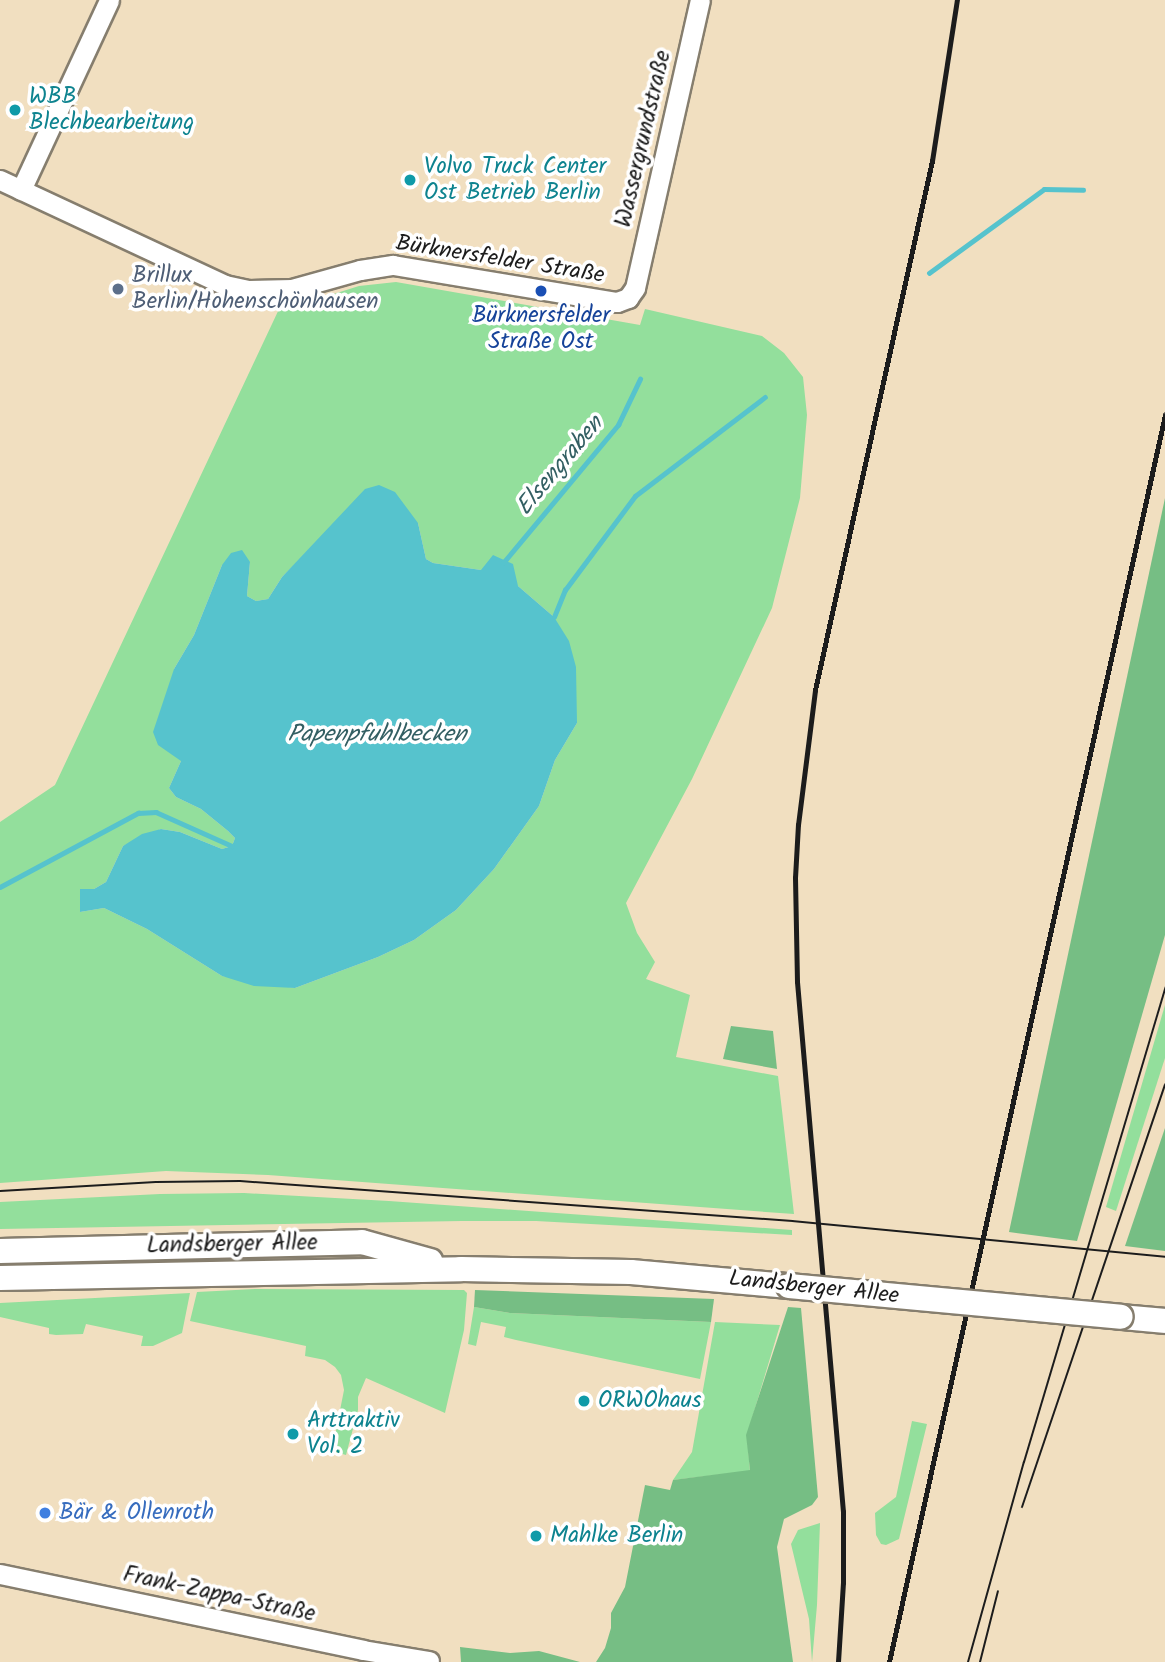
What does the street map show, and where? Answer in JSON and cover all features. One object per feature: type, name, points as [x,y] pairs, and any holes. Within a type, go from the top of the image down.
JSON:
[{"type":"main road","name":"Landsberger Allee","points":[[0,1251],[362,1242],[461,1269]]},
{"type":"main road","name":"Landsberger Allee","points":[[0,1278],[461,1269],[631,1272],[1165,1321]]},
{"type":"street","points":[[21,190],[109,0]]},
{"type":"street","name":"Wassergrundstraße","points":[[635,288],[700,0]]},
{"type":"street","name":"Bürknersfelder Straße","points":[[0,180],[225,285],[249,290],[292,289],[360,270],[393,265],[617,302],[628,298],[635,288]]},
{"type":"street","name":"Frank-Zappa-Straße","points":[[0,1574],[363,1650],[429,1661]]},
{"type":"green space","points":[[396,282],[640,325],[645,309],[762,336],[784,353],[803,377],[807,415],[800,498],[772,608],[692,779],[626,903],[637,933],[655,962],[646,979],[690,995],[676,1057],[778,1076],[794,1214],[268,1175],[166,1171],[0,1183],[0,822],[55,785],[280,307],[305,303],[359,286]],"holes":[[[340,518],[418,523],[426,559],[433,563],[481,570],[518,586],[554,617],[577,723],[555,760],[539,806],[494,869],[456,910],[414,940],[378,957],[295,988],[222,976],[147,929],[104,908],[80,912],[80,889],[94,889],[106,882],[123,846],[161,829],[180,832],[222,849],[232,846],[235,838],[228,831],[201,809],[176,797],[169,788],[181,761],[174,669],[194,635],[222,565],[250,562],[247,596],[256,601],[268,599],[282,577]]]},
{"type":"green space","points":[[1165,498],[1165,935],[1077,1241],[1009,1232]]},
{"type":"green space","points":[[1165,1005],[1165,1058],[1116,1211],[1106,1207]]},
{"type":"green space","points":[[731,1026],[773,1031],[777,1069],[723,1059]]},
{"type":"green space","points":[[1165,1128],[1165,1251],[1125,1246]]},
{"type":"green space","points":[[244,1193],[792,1230],[792,1235],[536,1221],[0,1229],[0,1202]]},
{"type":"green space","points":[[255,1289],[464,1290],[467,1293],[464,1330],[445,1413],[366,1378],[358,1397],[358,1410],[346,1455],[332,1451],[344,1390],[341,1375],[335,1367],[325,1360],[305,1356],[306,1346],[190,1321],[197,1292]]},
{"type":"green space","points":[[475,1290],[714,1299],[711,1322],[510,1313],[474,1307]]},
{"type":"green space","points":[[190,1293],[182,1333],[153,1346],[141,1346],[143,1336],[86,1324],[83,1334],[56,1335],[49,1334],[49,1328],[0,1317],[0,1303]]},
{"type":"green space","points":[[474,1307],[510,1313],[711,1322],[700,1379],[504,1337],[506,1327],[481,1322],[476,1346],[468,1344]]},
{"type":"green space","points":[[788,1307],[801,1308],[818,1497],[812,1505],[784,1519],[777,1547],[793,1662],[596,1662],[605,1648],[611,1628],[611,1613],[625,1587],[645,1485],[670,1490],[673,1480],[750,1470],[746,1435]]},
{"type":"green space","points":[[715,1322],[780,1325],[747,1435],[750,1471],[673,1480],[692,1452]]},
{"type":"green space","points":[[912,1421],[927,1424],[899,1539],[886,1545],[881,1544],[876,1535],[875,1513],[896,1497]]},
{"type":"green space","points":[[820,1523],[812,1662],[809,1619],[791,1544],[798,1530]]},
{"type":"green space","points":[[460,1647],[510,1653],[539,1651],[580,1662],[461,1662]]},
{"type":"water","name":"Papenpfuhlbecken","points":[[379,485],[395,492],[418,523],[426,559],[433,563],[481,570],[493,555],[513,564],[518,586],[554,617],[569,641],[576,667],[577,723],[555,760],[539,806],[494,869],[456,910],[414,940],[378,957],[295,988],[254,986],[222,976],[147,929],[104,908],[80,912],[80,889],[94,889],[106,882],[123,846],[142,834],[161,829],[180,832],[222,849],[232,846],[235,838],[228,831],[201,809],[176,797],[169,788],[181,761],[158,745],[153,732],[174,669],[194,635],[222,565],[231,553],[242,550],[250,562],[247,596],[256,601],[268,599],[282,577],[365,489]]},
{"type":"waterway","points":[[929,273],[1044,189],[1083,190]]},
{"type":"waterway","name":"Elsengraben","points":[[503,563],[618,425],[640,379]]},
{"type":"waterway","points":[[554,617],[565,590],[635,496],[765,397]]},
{"type":"waterway","points":[[0,887],[138,813],[156,812],[232,846]]},
{"type":"tram line","points":[[968,1662],[1024,1462],[1165,988]]},
{"type":"tram line","points":[[1022,1507],[1165,1085]]},
{"type":"tram line","points":[[0,1191],[156,1182],[240,1181],[793,1221],[1165,1257]]},
{"type":"tram line","points":[[980,1662],[998,1591]]},
{"type":"railway","points":[[838,1662],[843,1583],[843,1512],[797,982],[795,878],[798,825],[815,690],[932,161],[957,0]]},
{"type":"railway","points":[[889,1662],[1165,415]]},
{"type":"place","name":"WBB Blechbearbeitung","points":[[15,110]]},
{"type":"place","name":"Volvo Truck Center Ost Betrieb Berlin","points":[[410,180]]},
{"type":"place","name":"Brillux Berlin/Hohenschönhausen","points":[[118,289]]},
{"type":"place","name":"Bürknersfelder Straße Ost","points":[[541,291]]},
{"type":"place","name":"ORWOhaus","points":[[584,1401]]},
{"type":"place","name":"Arttraktiv Vol. 2","points":[[293,1434]]},
{"type":"place","name":"Bär & Ollenroth","points":[[45,1513]]},
{"type":"place","name":"Mahlke Berlin","points":[[536,1536]]}]
